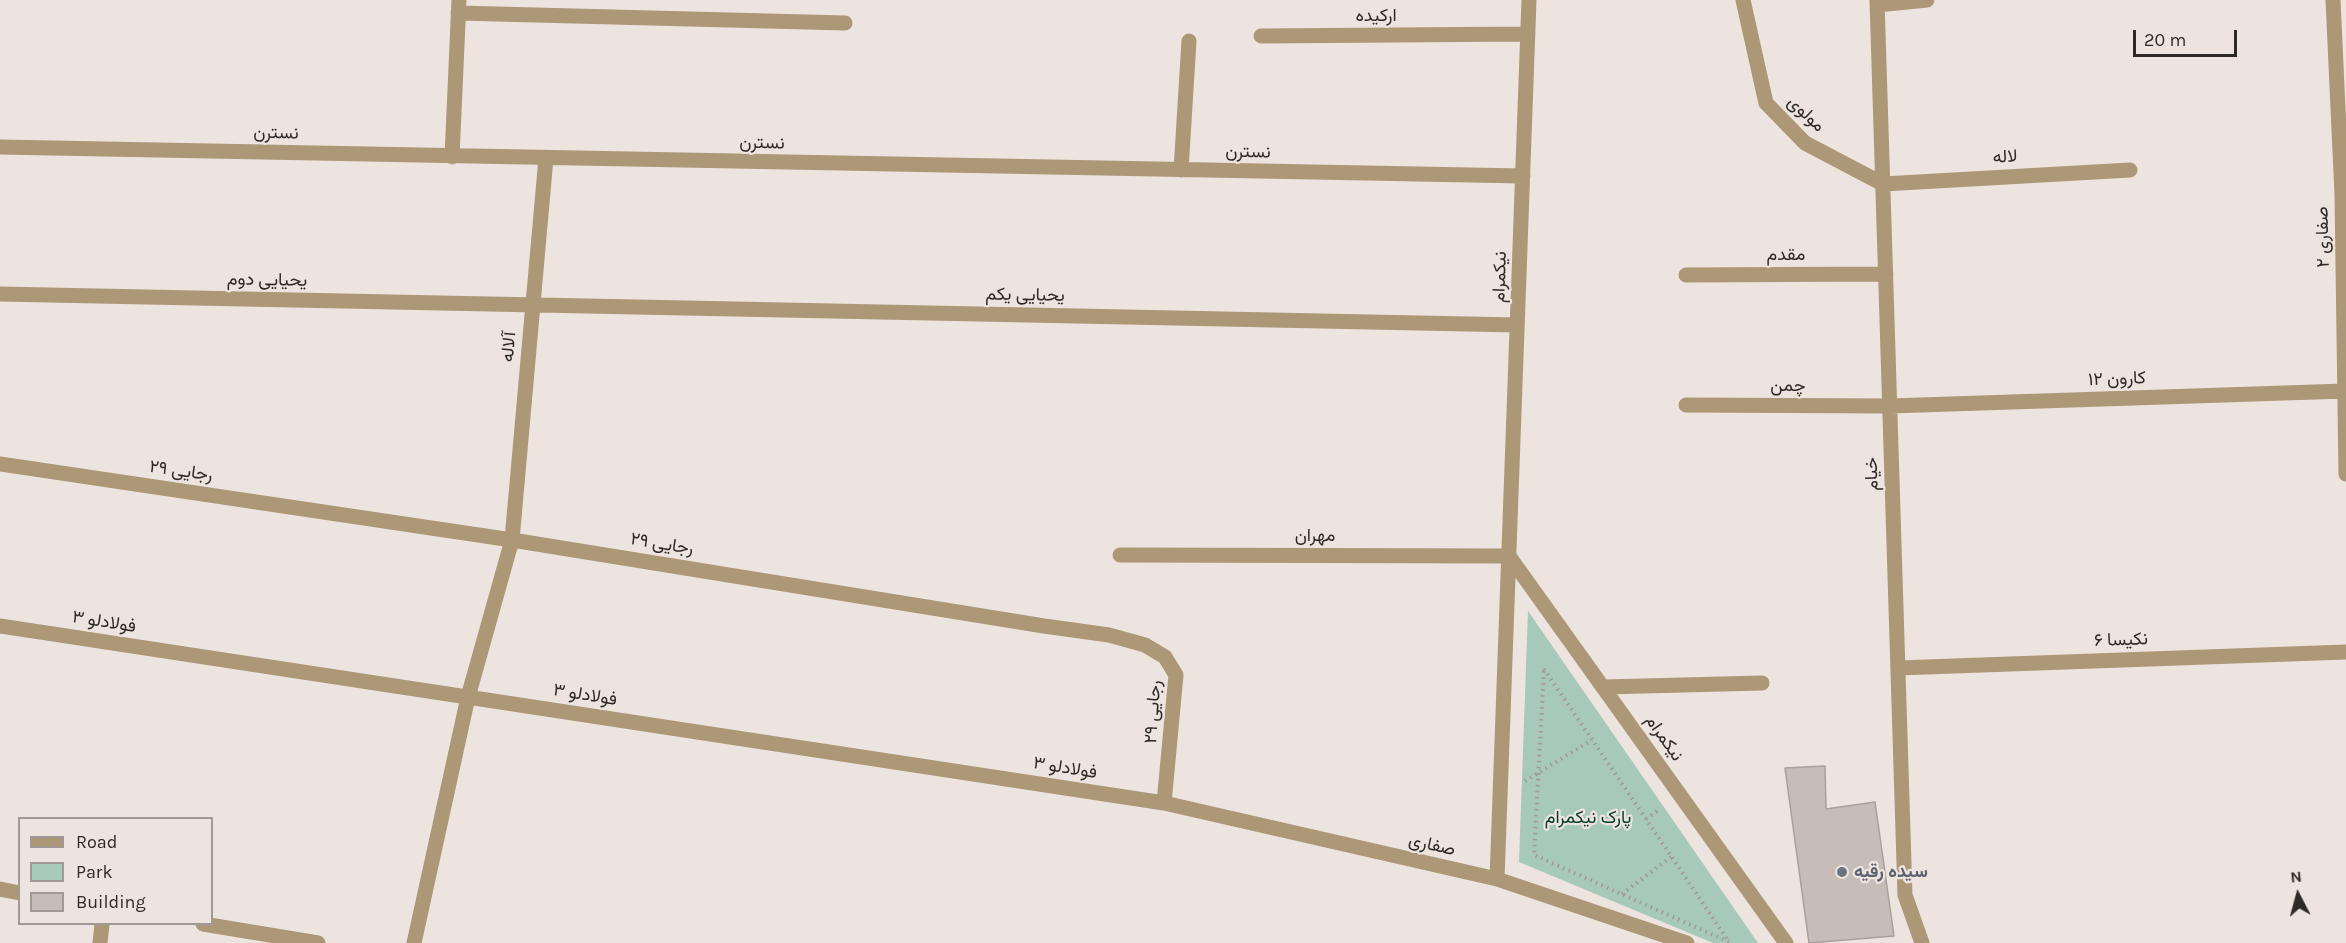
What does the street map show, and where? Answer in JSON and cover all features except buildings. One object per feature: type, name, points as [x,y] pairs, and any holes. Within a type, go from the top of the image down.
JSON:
[{"type":"street","name":"نیکمرام","points":[[1497,879],[1529,0]]},
{"type":"street","name":"مولوی","points":[[1743,0],[1766,103],[1805,143],[1882,184]]},
{"type":"street","points":[[1877,2],[1927,0]]},
{"type":"street","name":"صفاری ۲","points":[[2333,0],[2340,44],[2343,152],[2346,474]]},
{"type":"street","name":"خیام","points":[[1877,2],[1905,895],[1922,943]]},
{"type":"street","points":[[452,157],[459,7],[845,23]]},
{"type":"street","name":"ارکیده","points":[[1261,36],[1528,34]]},
{"type":"street","points":[[1181,170],[1189,41]]},
{"type":"street","name":"نسترن","points":[[0,147],[1523,177]]},
{"type":"street","name":"آلاله","points":[[414,943],[468,697],[512,540],[546,158]]},
{"type":"street","name":"لاله","points":[[1882,184],[2130,170]]},
{"type":"street","name":"مقدم","points":[[1686,274],[1886,274]]},
{"type":"street","name":"یحیایی دوم","points":[[0,294],[532,305]]},
{"type":"street","name":"یحیایی یکم","points":[[532,305],[1517,325]]},
{"type":"street","name":"کارون ۱۲","points":[[1890,406],[2345,391]]},
{"type":"street","name":"چمن","points":[[1686,405],[1890,406]]},
{"type":"street","name":"رجایی ۲۹","points":[[0,464],[512,540],[1109,635],[1145,645],[1165,657],[1176,675],[1164,803]]},
{"type":"street","name":"مهران","points":[[1120,555],[1509,556]]},
{"type":"street","name":"نیکمرام","points":[[1509,556],[1786,943]]},
{"type":"street","name":"فولادلو ۳","points":[[0,626],[1164,803]]},
{"type":"street","name":"نکيسا ۶","points":[[1898,668],[2346,652]]},
{"type":"street","points":[[1604,687],[1762,683]]},
{"type":"street","name":"صفاری","points":[[1164,803],[1497,879],[1687,943]]},
{"type":"street","points":[[0,889],[18,892]]},
{"type":"street","points":[[1905,895],[1910,943]]},
{"type":"street","points":[[100,943],[102,925]]},
{"type":"street","points":[[209,925],[318,943]]},
{"type":"path","points":[[1544,669],[1729,942],[1533,855],[1538,774],[1544,669]]},
{"type":"path","points":[[1500,793],[1538,774],[1592,740]]},
{"type":"path","points":[[1602,914],[1621,895],[1671,856]]},
{"type":"green space","name":"پارک نیکمرام","points":[[1528,611],[1758,943],[1713,943],[1519,862]]},
{"type":"place","name":"سیده رقیه","points":[[1842,872]]}]
